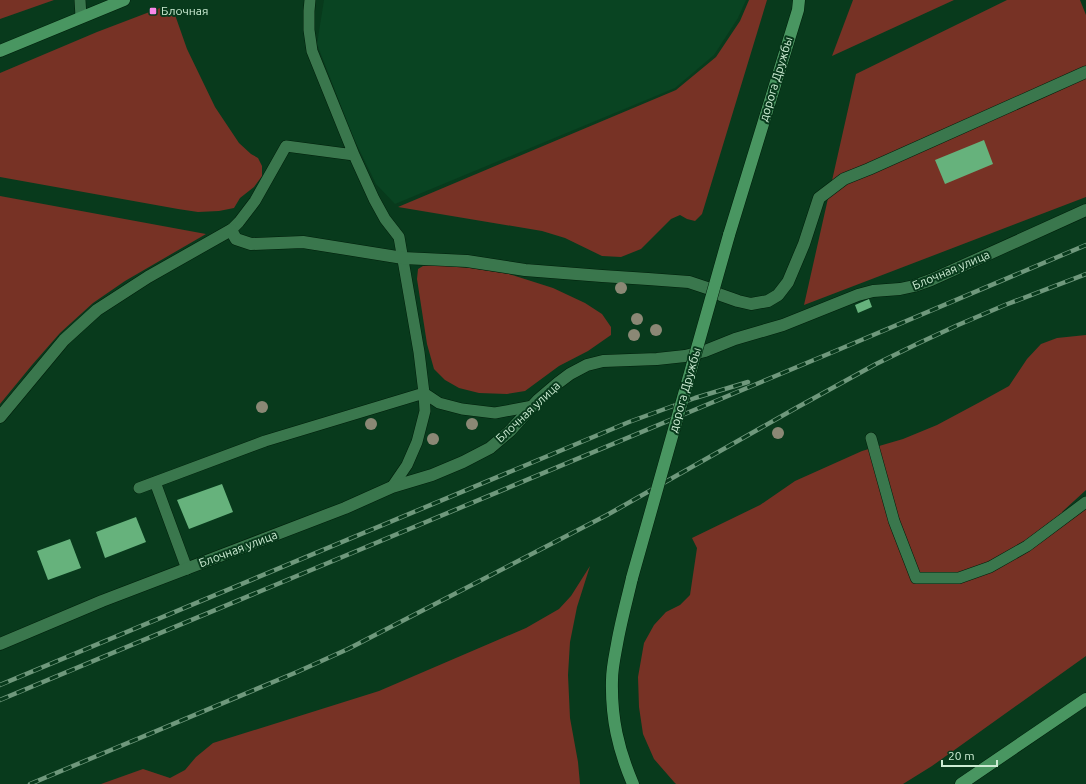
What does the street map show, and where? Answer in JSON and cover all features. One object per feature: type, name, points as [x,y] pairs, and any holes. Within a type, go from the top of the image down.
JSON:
[{"type":"main road","points":[[0,51],[124,0]]},
{"type":"main road","name":"дорога Дружбы","points":[[633,784],[619,748],[614,726],[612,679],[619,632],[632,578],[729,235],[798,10],[799,0]]},
{"type":"main road","points":[[961,784],[1086,699]]},
{"type":"street","points":[[0,418],[64,340],[97,310],[148,277],[231,230],[236,239],[251,244],[303,242],[403,258],[467,261],[526,270],[689,282],[738,301],[751,304],[768,301],[778,295],[788,282],[804,244],[819,198],[844,179],[1086,72]]},
{"type":"street","name":"Блочная улица","points":[[0,644],[102,601],[345,508],[392,487],[432,475],[463,462],[490,448],[510,431],[533,406],[558,383],[570,374],[587,365],[603,361],[657,359],[705,351],[735,339],[783,325],[858,295],[873,291],[900,290],[931,280],[1086,210]]},
{"type":"lane","points":[[80,0],[81,17]]},
{"type":"lane","points":[[310,0],[309,30],[312,51],[354,156],[374,199],[385,219],[399,236],[419,352],[425,411],[417,442],[407,465],[392,487]]},
{"type":"lane","points":[[231,230],[255,202],[286,146],[354,156]]},
{"type":"lane","points":[[424,393],[439,403],[462,409],[495,412],[533,406]]},
{"type":"lane","points":[[139,488],[265,441],[424,393]]},
{"type":"lane","points":[[871,438],[894,521],[916,578],[959,578],[990,567],[1027,546],[1086,502]]},
{"type":"lane","points":[[155,482],[187,569]]},
{"type":"shaded area","points":[[0,0],[54,0],[0,19]]},
{"type":"shaded area","points":[[324,0],[746,0],[738,18],[714,55],[675,88],[395,204],[376,184],[353,137],[317,44]]},
{"type":"shaded area","points":[[749,0],[767,0],[702,214],[695,221],[680,215],[671,219],[641,249],[621,257],[602,256],[565,238],[542,231],[398,207],[676,90],[716,57],[740,21]]},
{"type":"shaded area","points":[[853,0],[954,0],[832,56]]},
{"type":"shaded area","points":[[1007,0],[1080,0],[1086,15],[1086,197],[804,305],[856,74]]},
{"type":"shaded area","points":[[160,8],[168,8],[174,12],[187,49],[215,107],[239,143],[258,158],[262,166],[262,176],[254,187],[240,198],[234,208],[219,211],[198,212],[0,177],[0,73],[97,32]]},
{"type":"shaded area","points":[[0,196],[206,234],[125,281],[93,303],[60,333],[0,404]]},
{"type":"shaded area","points":[[433,265],[470,268],[509,274],[553,288],[585,303],[602,314],[611,327],[611,335],[588,351],[559,366],[525,391],[507,394],[479,393],[459,388],[445,380],[434,369],[427,344],[417,279],[418,269],[423,266]]},
{"type":"shaded area","points":[[1086,335],[1086,490],[1062,512],[1086,505],[1086,656],[932,766],[903,784],[676,784],[654,759],[643,734],[639,707],[638,677],[644,643],[654,625],[666,612],[680,605],[690,595],[697,548],[692,538],[760,505],[795,481],[862,451],[903,439],[937,425],[1009,386],[1027,359],[1041,344],[1057,338]]},
{"type":"shaded area","points":[[590,566],[577,607],[570,642],[568,675],[570,718],[578,762],[580,784],[101,784],[143,769],[170,778],[185,770],[196,757],[213,743],[379,691],[526,628],[559,609],[571,596]]},
{"type":"building","points":[[984,140],[993,164],[945,184],[935,160]]},
{"type":"building","points":[[869,299],[872,307],[858,313],[855,305]]},
{"type":"building","points":[[222,484],[233,512],[189,529],[177,500]]},
{"type":"building","points":[[136,517],[146,542],[105,558],[96,532]]},
{"type":"building","points":[[70,539],[81,568],[48,580],[37,551]]},
{"type":"railway","points":[[0,700],[1086,245]]},
{"type":"railway","points":[[30,784],[297,672],[348,649],[607,515],[876,364],[958,325],[1086,274]]},
{"type":"railway","points":[[0,685],[629,422],[695,398],[748,382]]},
{"type":"place","name":"Блочная","points":[[153,11]]}]
